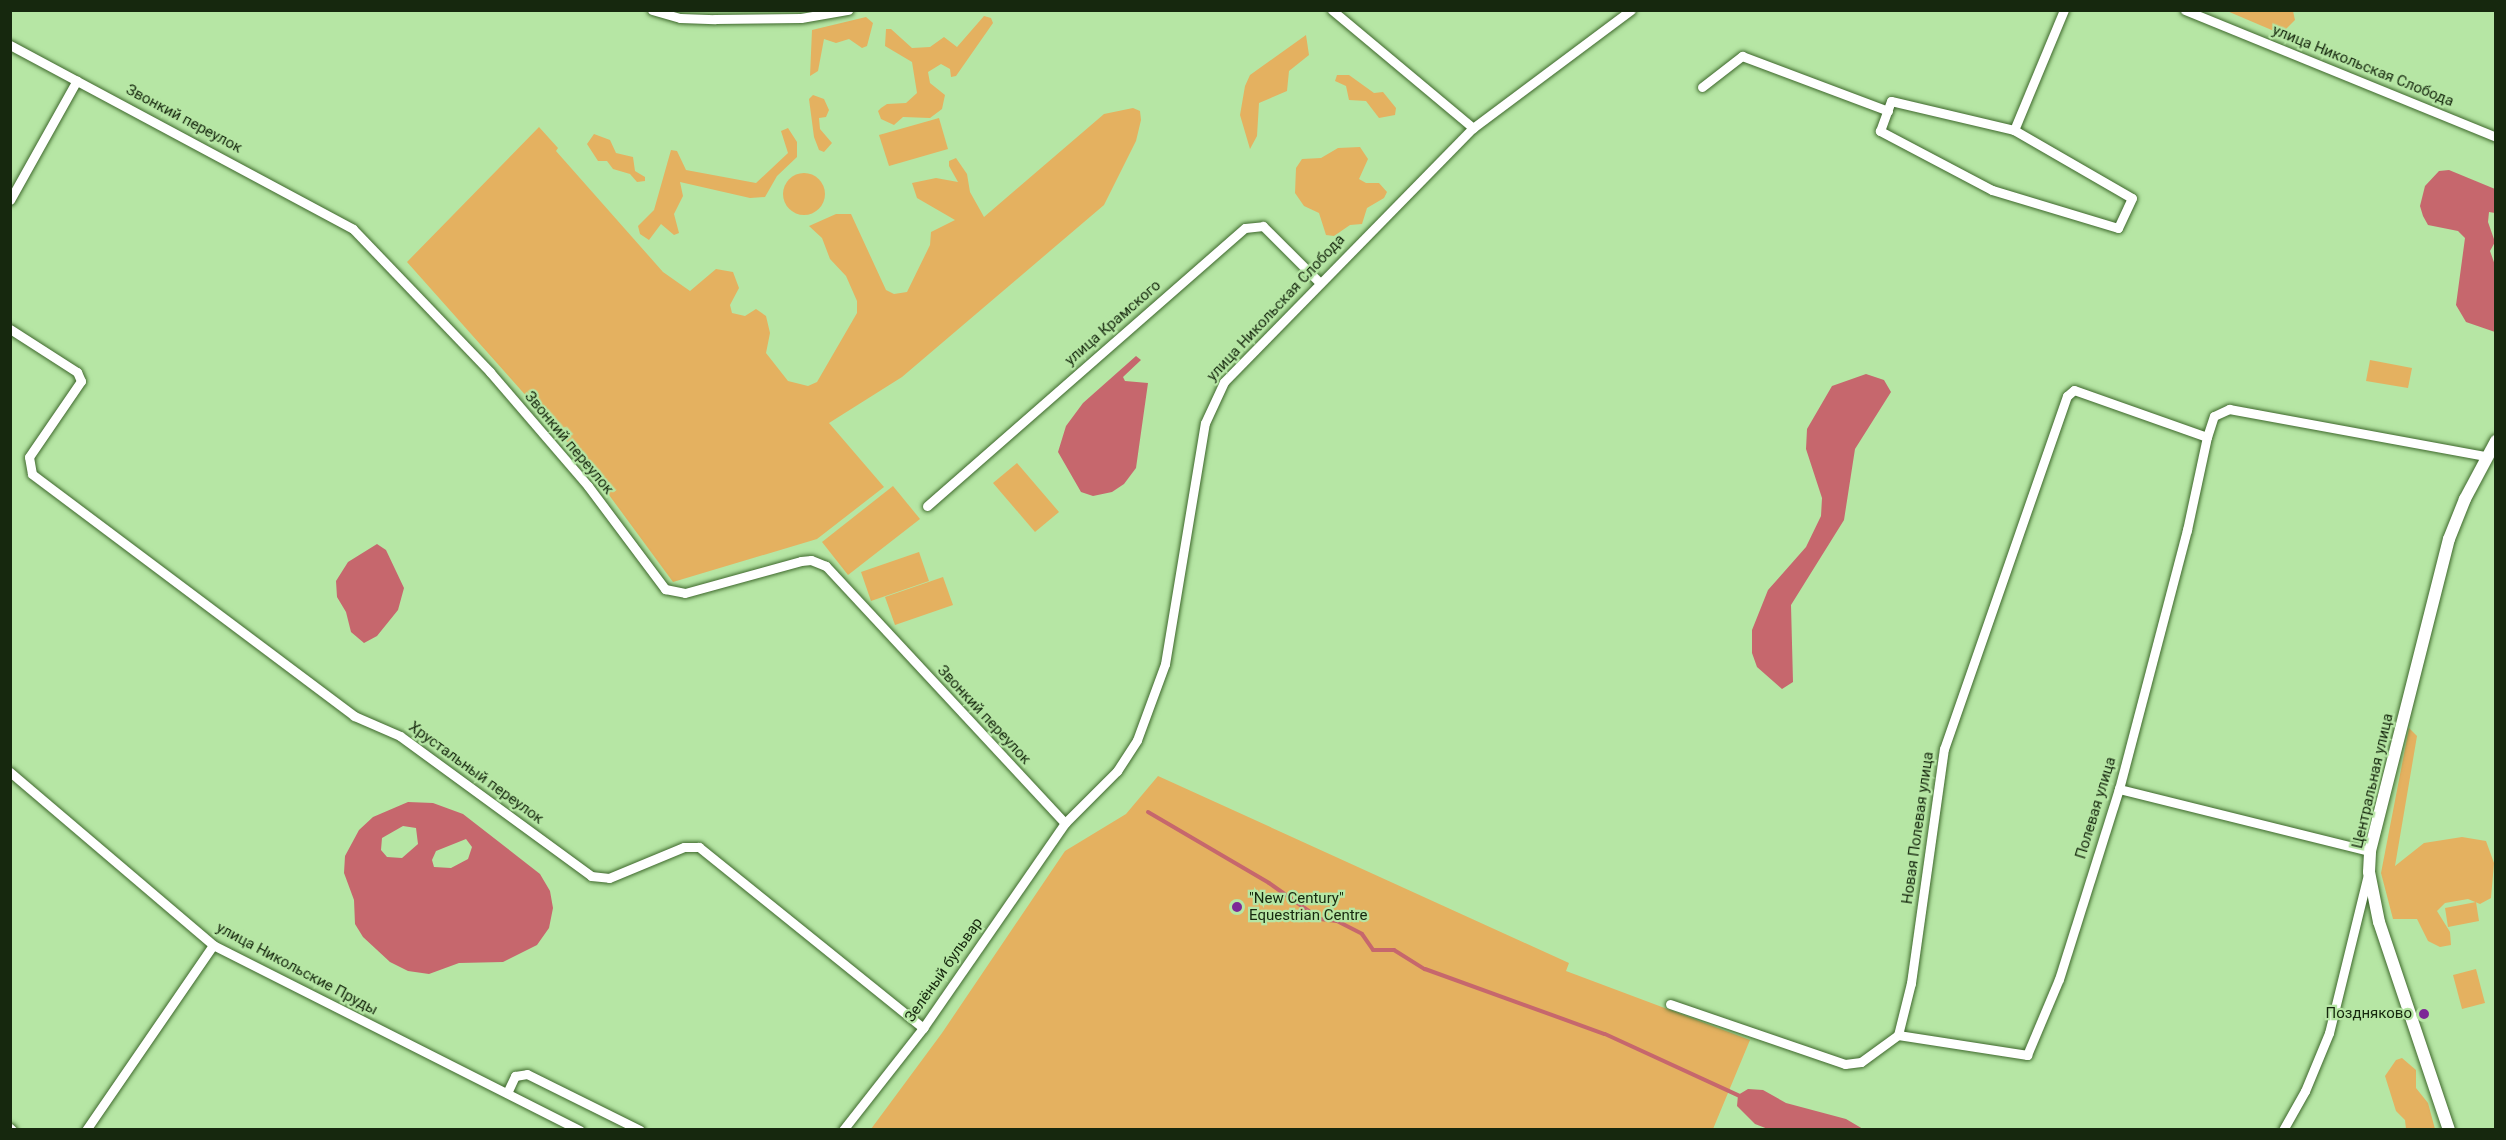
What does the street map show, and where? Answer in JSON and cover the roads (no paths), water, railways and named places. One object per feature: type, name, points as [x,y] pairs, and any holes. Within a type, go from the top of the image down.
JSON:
[{"type":"street","points":[[652,10],[715,20],[801,18],[848,10]]},
{"type":"street","points":[[1332,10],[1473,128]]},
{"type":"street","name":"улица Никольская Слобода","points":[[1065,823],[1123,763],[1158,687],[1169,650],[1205,423],[1214,397],[1224,382],[1473,128],[1631,10]]},
{"type":"street","points":[[2014,130],[2064,10]]},
{"type":"street","name":"улица Никольская Слобода","points":[[2185,10],[2496,137]]},
{"type":"street","name":"Звонкий переулок","points":[[10,45],[353,229],[490,372],[588,486],[665,588],[686,593],[801,561],[811,560],[826,566],[1065,823]]},
{"type":"street","points":[[1702,87],[1742,56],[1887,111]]},
{"type":"street","points":[[10,200],[77,80]]},
{"type":"street","points":[[1891,100],[2014,130],[2132,198],[2118,228],[1992,190],[1880,131],[1891,100]]},
{"type":"street","name":"улица Крамского","points":[[927,506],[1245,228],[1263,226],[1320,282]]},
{"type":"street","name":"Хрустальный переулок","points":[[10,329],[77,372],[81,381],[29,457],[32,474],[354,716],[400,736],[591,876],[609,878],[684,847],[699,847],[923,1028]]},
{"type":"street","name":"Новая Полевая улица","points":[[1898,1035],[1911,983],[1944,749],[2067,396],[2082,389],[2207,437]]},
{"type":"street","name":"Полевая улица","points":[[1898,1035],[2027,1055],[2059,979],[2119,789],[2187,530],[2207,437],[2214,416],[2229,409],[2486,456]]},
{"type":"street","name":"Центральная улица","points":[[2283,1130],[2305,1091],[2329,1033],[2369,872],[2370,851],[2441,566],[2465,499],[2496,441]]},
{"type":"street","name":"улица Никольские Пруды","points":[[10,772],[213,945],[580,1130]]},
{"type":"street","points":[[2119,789],[2370,851]]},
{"type":"street","name":"Зелёный бульвар","points":[[843,1130],[923,1028],[1065,823]]},
{"type":"street","points":[[2369,872],[2379,922],[2449,1130]]},
{"type":"street","points":[[86,1130],[213,945]]},
{"type":"street","points":[[1670,1004],[1845,1064],[1861,1062],[1898,1035]]},
{"type":"street","points":[[507,1093],[515,1076],[527,1074],[640,1130]]},
{"type":"waterway","points":[[1148,812],[1269,883],[1320,919],[1337,921],[1362,934],[1373,950],[1394,950],[1425,969],[1605,1034],[1742,1097]]},
{"type":"place","name":"\"New Century\" Equestrian Centre","points":[[1237,907]]},
{"type":"place","name":"Поздняково","points":[[2424,1014]]}]
